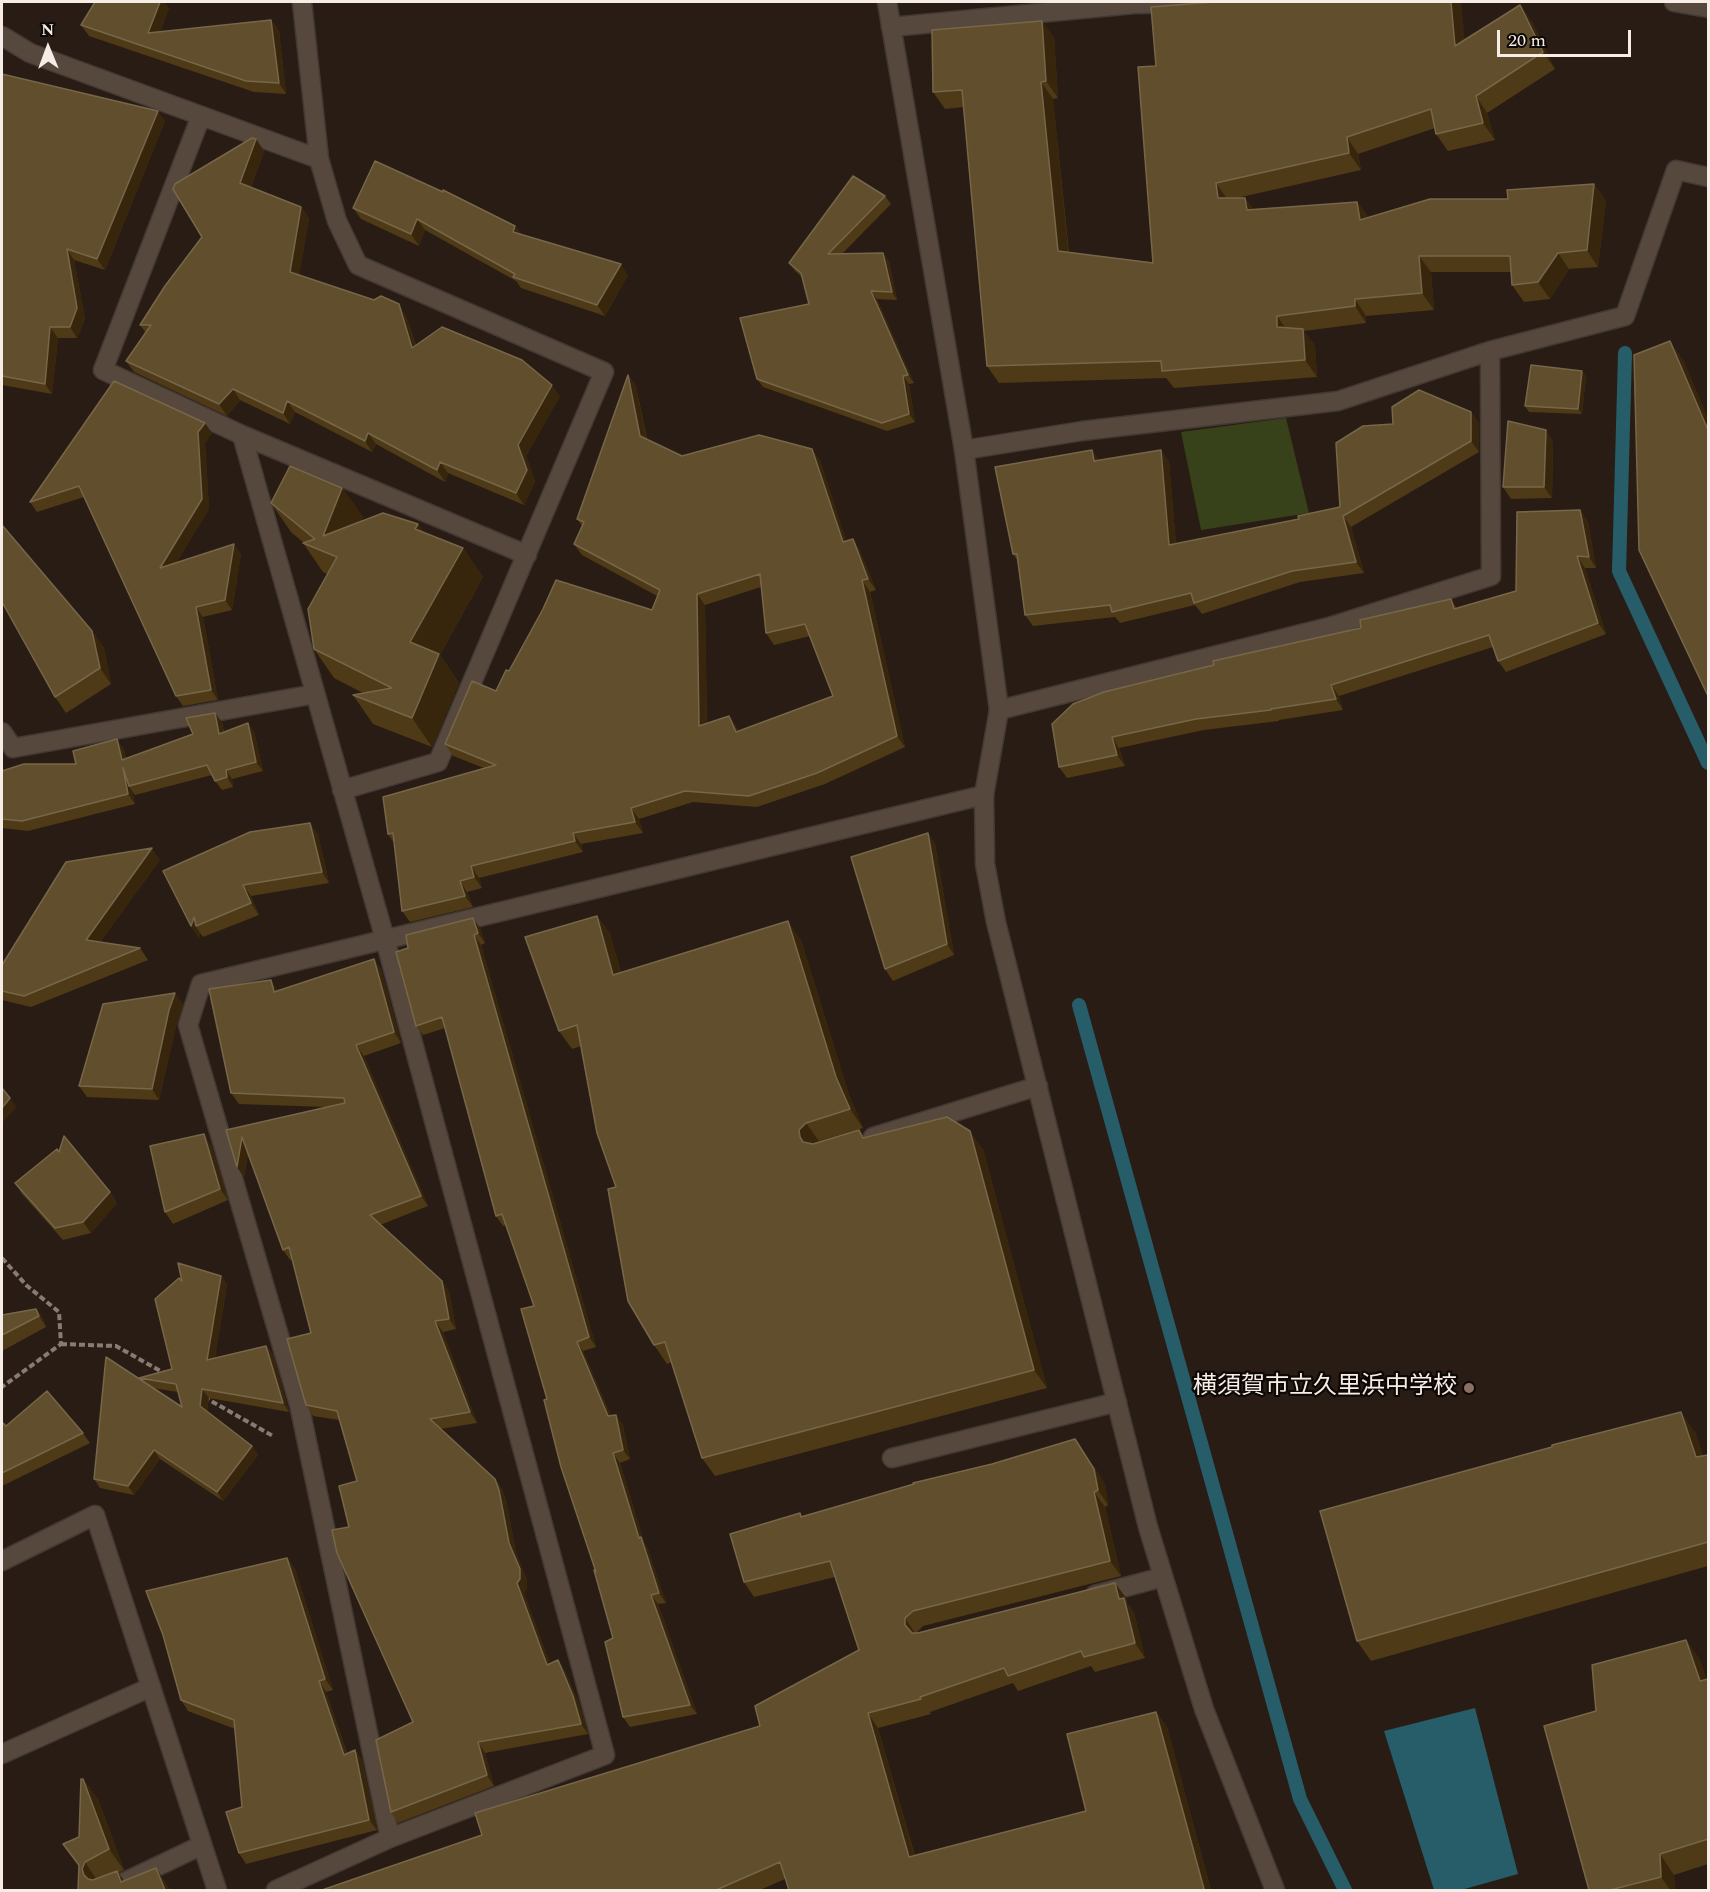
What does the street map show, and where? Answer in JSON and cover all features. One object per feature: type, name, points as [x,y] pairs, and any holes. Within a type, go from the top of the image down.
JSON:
[{"type":"street","points":[[302,2],[319,159],[337,221],[358,264],[604,372],[438,762],[342,790]]},
{"type":"street","points":[[887,2],[964,450],[999,710],[984,795],[985,864],[996,922],[1148,1527],[1204,1709],[1275,1890]]},
{"type":"street","points":[[891,27],[1134,4],[1238,2]]},
{"type":"street","points":[[1674,2],[1708,8]]},
{"type":"street","points":[[2,36],[30,53],[319,159]]},
{"type":"street","points":[[201,116],[103,370],[242,435],[527,555]]},
{"type":"street","points":[[964,450],[1082,431],[1338,401],[1490,351],[1625,316],[1676,170],[1708,177]]},
{"type":"street","points":[[999,710],[1329,627],[1491,576],[1490,351]]},
{"type":"street","points":[[242,435],[385,939],[605,1755],[390,1838],[276,1890]]},
{"type":"street","points":[[2,732],[13,748],[315,694]]},
{"type":"street","points":[[390,1838],[299,1404],[188,1025],[201,984],[984,795]]},
{"type":"street","points":[[857,1142],[1038,1086]]},
{"type":"street","points":[[892,1458],[1117,1402]]},
{"type":"street","points":[[2,1561],[95,1515],[217,1890]]},
{"type":"street","points":[[1073,1600],[1163,1577]]},
{"type":"street","points":[[2,1754],[151,1687]]},
{"type":"street","points":[[108,1890],[202,1845]]},
{"type":"path","points":[[2,1258],[26,1285],[59,1312],[61,1344]]},
{"type":"path","points":[[2,1387],[61,1344],[116,1346],[167,1375]]},
{"type":"path","points":[[198,1393],[310,1458]]},
{"type":"green space","points":[[1286,418],[1309,513],[1201,530],[1181,432]]},
{"type":"water","points":[[1475,1708],[1518,1874],[1461,1890],[1434,1890],[1384,1731]]},
{"type":"building","points":[[95,2],[160,2],[148,33],[271,20],[279,83],[246,81],[81,25]]},
{"type":"building","points":[[1214,2],[1451,2],[1455,46],[1520,5],[1543,52],[1476,96],[1483,123],[1436,134],[1431,109],[1347,137],[1349,153],[1216,183],[1218,198],[1245,198],[1247,210],[1357,202],[1360,220],[1430,199],[1508,199],[1507,190],[1594,184],[1587,250],[1558,253],[1538,282],[1512,285],[1510,256],[1419,256],[1422,293],[1355,299],[1355,306],[1277,316],[1277,327],[1303,329],[1305,360],[1162,371],[1161,361],[987,366],[962,90],[933,92],[932,30],[1042,21],[1046,81],[1041,82],[1058,251],[1153,263],[1138,67],[1156,66],[1151,7]]},
{"type":"building","points":[[2,74],[158,111],[97,259],[67,249],[77,308],[70,327],[50,327],[45,384],[2,376]]},
{"type":"building","points":[[252,138],[256,139],[240,183],[301,207],[290,272],[374,300],[381,296],[399,304],[412,348],[442,327],[522,360],[552,385],[518,445],[527,470],[516,493],[440,462],[437,470],[368,433],[365,441],[287,401],[283,413],[233,389],[219,404],[126,361],[151,325],[140,325],[165,286],[202,237],[173,189],[175,184]]},
{"type":"building","points":[[375,161],[443,192],[443,190],[515,226],[513,232],[621,264],[597,305],[513,277],[515,274],[417,219],[411,234],[353,208]]},
{"type":"building","points":[[853,176],[885,196],[828,254],[883,253],[892,292],[871,291],[908,375],[903,376],[909,414],[882,423],[757,379],[740,318],[809,304],[801,273],[789,263]]},
{"type":"building","points":[[1670,341],[1708,430],[1708,696],[1639,550],[1634,355]]},
{"type":"building","points":[[1531,365],[1582,371],[1578,409],[1525,406]]},
{"type":"building","points":[[628,375],[640,436],[682,456],[759,435],[812,449],[843,542],[853,539],[868,579],[862,580],[897,736],[817,773],[749,796],[685,791],[631,808],[635,822],[573,833],[575,841],[471,866],[474,877],[460,881],[465,896],[402,911],[393,833],[388,834],[383,797],[496,765],[445,744],[472,681],[496,691],[543,609],[556,580],[652,610],[660,590],[574,544],[584,522],[577,519]],"holes":[[[760,574],[766,633],[805,624],[833,696],[736,732],[729,716],[699,726],[697,594]]]},
{"type":"building","points":[[114,381],[205,423],[198,432],[202,499],[160,568],[234,544],[225,600],[196,607],[211,690],[176,696],[79,486],[30,502]]},
{"type":"building","points":[[1419,390],[1471,412],[1471,441],[1343,516],[1356,562],[1292,571],[1194,603],[1191,593],[1112,612],[1110,605],[1025,615],[1017,554],[1013,554],[995,467],[1092,450],[1094,461],[1161,450],[1169,545],[1299,519],[1298,516],[1340,507],[1336,443],[1363,426],[1393,424],[1392,407]]},
{"type":"building","points":[[1508,421],[1546,430],[1544,487],[1503,487]]},
{"type":"building","points":[[290,466],[342,488],[323,536],[383,513],[418,524],[415,529],[463,548],[410,642],[439,654],[412,718],[353,695],[392,688],[314,649],[308,609],[337,557],[303,543],[315,539],[271,503]]},
{"type":"building","points":[[1580,510],[1589,557],[1577,556],[1598,623],[1498,661],[1489,635],[1331,685],[1336,699],[1196,719],[1112,737],[1117,755],[1059,767],[1052,724],[1073,704],[1104,692],[1214,665],[1213,661],[1361,628],[1360,620],[1451,599],[1454,609],[1516,591],[1517,512]]},
{"type":"building","points":[[2,525],[92,631],[100,668],[55,697],[2,602]]},
{"type":"building","points":[[215,713],[219,734],[248,723],[256,762],[226,770],[227,777],[215,781],[207,765],[129,786],[123,768],[128,794],[22,821],[2,819],[2,771],[24,764],[76,764],[73,751],[117,739],[122,760],[193,734],[186,718]]},
{"type":"building","points":[[310,823],[322,872],[243,885],[251,903],[196,926],[194,917],[191,926],[163,871],[250,832]]},
{"type":"building","points":[[928,833],[947,944],[885,969],[851,857]]},
{"type":"building","points":[[152,848],[86,940],[140,948],[24,996],[2,991],[2,965],[66,862]]},
{"type":"building","points":[[597,916],[613,975],[788,921],[836,1077],[850,1109],[806,1123],[799,1130],[800,1137],[803,1142],[813,1144],[859,1130],[863,1138],[947,1117],[970,1131],[1034,1370],[702,1458],[665,1342],[654,1345],[628,1301],[608,1189],[616,1187],[597,1133],[577,1025],[559,1031],[525,937]]},
{"type":"building","points":[[473,918],[478,933],[474,935],[589,1337],[577,1342],[608,1416],[616,1415],[623,1450],[613,1453],[639,1538],[641,1537],[659,1593],[651,1595],[690,1705],[623,1717],[605,1642],[613,1638],[594,1570],[596,1572],[561,1467],[544,1400],[547,1399],[521,1309],[534,1306],[502,1214],[496,1216],[442,1017],[416,1026],[396,952],[408,948],[406,935]]},
{"type":"building","points":[[374,959],[394,1032],[356,1045],[421,1196],[370,1215],[442,1281],[449,1319],[435,1321],[470,1412],[430,1419],[495,1479],[509,1543],[520,1569],[520,1579],[517,1583],[547,1665],[558,1660],[573,1696],[581,1724],[478,1742],[487,1775],[391,1812],[376,1740],[413,1722],[337,1553],[332,1530],[349,1527],[339,1486],[357,1481],[337,1411],[306,1405],[287,1339],[311,1333],[289,1247],[283,1250],[242,1137],[237,1167],[226,1130],[345,1103],[344,1098],[231,1093],[209,989],[271,980],[274,992]]},
{"type":"building","points":[[175,993],[169,1010],[152,1089],[79,1086],[103,1004]]},
{"type":"building","points":[[2,1088],[10,1098],[2,1108]]},
{"type":"building","points":[[204,1134],[220,1189],[165,1212],[150,1146]]},
{"type":"building","points":[[64,1136],[110,1192],[83,1222],[55,1228],[15,1183],[57,1149],[59,1152]]},
{"type":"building","points":[[178,1263],[221,1276],[207,1360],[266,1346],[283,1403],[202,1389],[200,1406],[252,1446],[217,1492],[154,1450],[128,1486],[94,1479],[106,1357],[182,1407],[176,1384],[139,1378],[172,1369],[155,1299],[179,1278],[182,1281]]},
{"type":"building","points":[[36,1309],[39,1316],[2,1335],[2,1315]]},
{"type":"building","points":[[47,1391],[83,1433],[2,1473],[2,1422],[6,1426]]},
{"type":"building","points":[[1681,1412],[1696,1457],[1708,1455],[1708,1542],[1357,1641],[1320,1511],[1552,1447],[1552,1445]]},
{"type":"building","points":[[1075,1439],[1094,1469],[1098,1490],[1094,1492],[1110,1561],[913,1611],[905,1618],[905,1625],[912,1633],[918,1633],[1115,1583],[1119,1599],[1124,1598],[1135,1643],[1084,1657],[1081,1651],[1008,1676],[1004,1668],[920,1697],[921,1699],[868,1713],[909,1857],[1086,1811],[1067,1734],[1156,1712],[1204,1889],[789,1890],[780,1862],[716,1890],[322,1890],[482,1835],[475,1813],[760,1726],[755,1706],[859,1650],[830,1561],[744,1582],[730,1534],[800,1513],[801,1517],[913,1483],[992,1464]]},
{"type":"building","points":[[287,1558],[325,1679],[319,1681],[344,1755],[355,1750],[369,1820],[239,1853],[226,1812],[242,1807],[234,1720],[181,1700],[163,1635],[146,1591]]},
{"type":"building","points":[[1686,1640],[1700,1681],[1708,1679],[1708,1839],[1660,1854],[1661,1877],[1610,1890],[1589,1890],[1544,1726],[1596,1711],[1592,1665]]},
{"type":"building","points":[[81,1779],[83,1779],[109,1849],[85,1862],[82,1869],[84,1875],[93,1880],[117,1871],[121,1882],[156,1868],[165,1890],[78,1890],[79,1865],[63,1844],[79,1837]]},
{"type":"waterway","points":[[1625,353],[1619,571],[1708,763]]},
{"type":"waterway","points":[[1079,1005],[1300,1799],[1345,1890]]},
{"type":"place","name":"横須賀市立久里浜中学校","points":[[1469,1388]]}]
